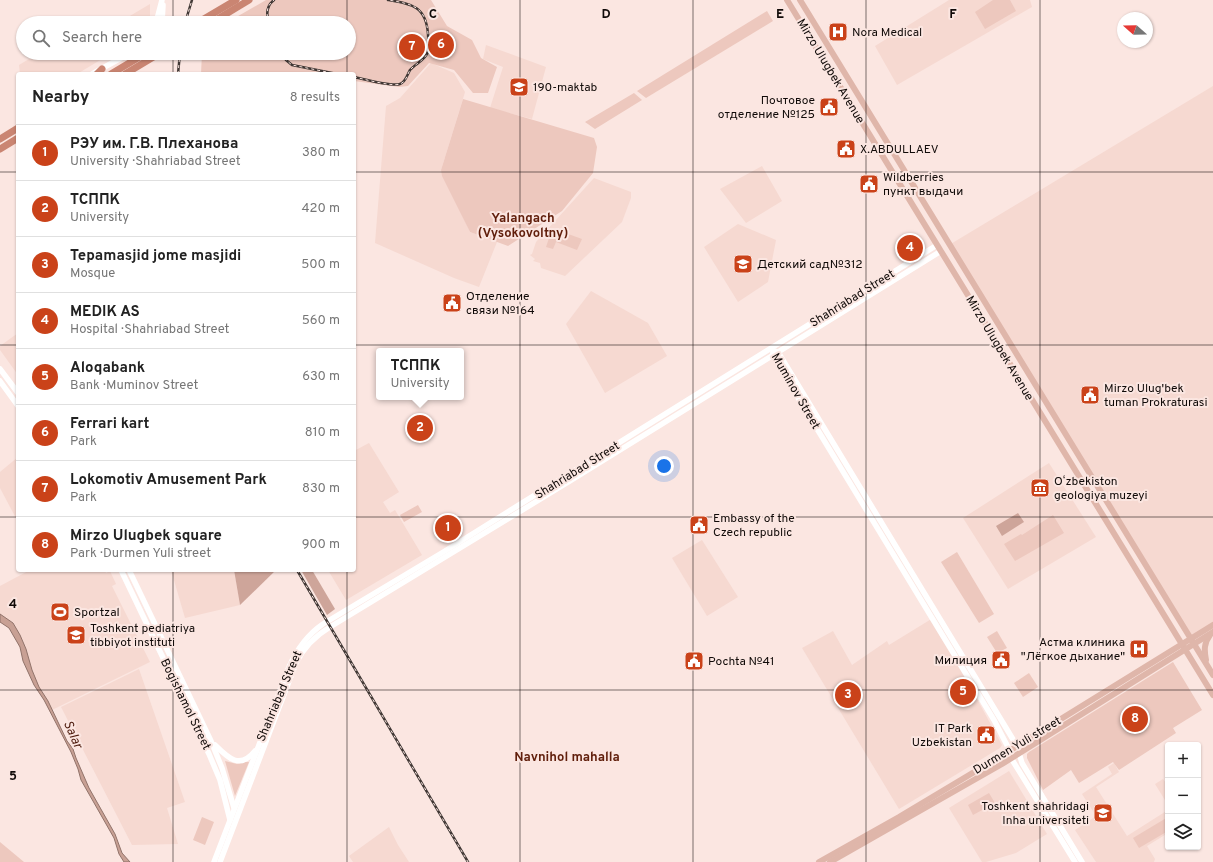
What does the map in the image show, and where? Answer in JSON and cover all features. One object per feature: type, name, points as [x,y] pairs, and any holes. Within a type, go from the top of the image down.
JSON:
[{"type":"highway","points":[[209,16],[236,0]]},
{"type":"highway","points":[[223,16],[249,0]]},
{"type":"highway","points":[[114,72],[134,60]]},
{"type":"highway","points":[[129,72],[148,60]]},
{"type":"highway","points":[[0,139],[16,129]]},
{"type":"highway","points":[[0,149],[16,139]]},
{"type":"main road","points":[[158,16],[162,0]]},
{"type":"main road","points":[[163,16],[165,0]]},
{"type":"main road","name":"Mirzo Ulugbek Avenue","points":[[787,0],[1213,695]]},
{"type":"main road","name":"Mirzo Ulugbek Avenue","points":[[800,0],[1213,675]]},
{"type":"main road","points":[[99,72],[119,60]]},
{"type":"main road","points":[[937,245],[949,245]]},
{"type":"main road","name":"Shahriabad Street","points":[[230,820],[234,808],[244,792],[296,663],[304,649],[316,637],[330,627],[570,482],[775,352],[937,245]]},
{"type":"main road","name":"Shahriabad Street","points":[[237,818],[258,746],[291,663],[302,643],[313,631],[949,245]]},
{"type":"main road","name":"Muminov Street","points":[[775,352],[1017,746]]},
{"type":"main road","name":"Muminov Street","points":[[775,352],[994,720],[1010,750]]},
{"type":"main road","points":[[0,369],[16,391]]},
{"type":"main road","points":[[0,381],[16,402]]},
{"type":"main road","points":[[1030,396],[1039,391]]},
{"type":"main road","points":[[1092,497],[1101,492]]},
{"type":"main road","name":"Bogishamol Street","points":[[122,572],[217,772],[226,800],[230,820]]},
{"type":"main road","name":"Bogishamol Street","points":[[130,572],[212,741],[237,818]]},
{"type":"main road","points":[[142,613],[148,610]]},
{"type":"main road","name":"Durmen Yuli street","points":[[830,862],[1011,758],[1183,647],[1213,625]]},
{"type":"main road","points":[[152,633],[158,630]]},
{"type":"main road","points":[[1206,664],[1204,646],[1206,640],[1213,632]]},
{"type":"main road","name":"Durmen Yuli street","points":[[1192,641],[1213,632]]},
{"type":"main road","name":"Durmen Yuli street","points":[[819,862],[899,817],[1183,647]]},
{"type":"main road","points":[[188,709],[194,706]]},
{"type":"main road","points":[[212,741],[226,756],[236,761],[249,758],[258,746]]},
{"type":"main road","points":[[1017,746],[1022,763],[1082,862]]},
{"type":"main road","points":[[1010,750],[1011,758],[1075,862]]},
{"type":"main road","points":[[214,862],[230,820],[237,818]]},
{"type":"main road","points":[[220,862],[237,818]]},
{"type":"shaded area","points":[[266,0],[431,0],[447,26],[472,40],[481,58],[497,67],[488,93],[473,93],[454,70],[429,63],[408,86],[399,87],[356,81],[356,72],[201,72],[202,60],[356,60],[356,16],[238,16]]},
{"type":"shaded area","points":[[949,0],[1030,0],[1032,7],[897,85],[875,46]]},
{"type":"shaded area","points":[[993,0],[1010,0],[1016,11],[985,29],[975,12]]},
{"type":"shaded area","points":[[150,4],[150,16],[130,16]]},
{"type":"shaded area","points":[[767,11],[773,21],[646,98],[637,91]]},
{"type":"shaded area","name":"190-maktab","points":[[486,45],[546,67],[532,119],[490,108],[503,67],[483,59]]},
{"type":"shaded area","points":[[27,60],[100,60],[80,72],[20,72],[19,65]]},
{"type":"shaded area","points":[[431,63],[454,73],[465,92],[441,170],[470,232],[497,242],[479,287],[454,278],[375,243],[386,106],[400,98]]},
{"type":"shaded area","points":[[1213,86],[1213,625],[1191,638],[949,245]]},
{"type":"shaded area","points":[[634,93],[642,100],[595,129],[585,122]]},
{"type":"shaded area","points":[[463,99],[594,138],[597,147],[593,173],[562,211],[508,246],[470,232],[442,176],[441,170]]},
{"type":"shaded area","points":[[762,166],[782,201],[746,223],[720,189]]},
{"type":"shaded area","points":[[594,178],[631,192],[631,198],[622,222],[565,276],[541,268],[540,263],[533,261],[535,259],[530,255],[532,254],[536,242]]},
{"type":"shaded area","name":"Детский сад№312","points":[[738,224],[776,240],[768,282],[738,302],[704,247]]},
{"type":"shaded area","points":[[560,231],[582,239],[577,250],[556,242],[553,249],[546,247],[551,232],[558,235],[558,237]]},
{"type":"shaded area","points":[[591,291],[648,323],[667,356],[605,393],[566,324]]},
{"type":"shaded area","points":[[16,334],[16,372],[0,350],[0,346]]},
{"type":"shaded area","points":[[369,443],[399,492],[383,502],[390,513],[395,510],[422,555],[346,600],[329,572],[356,572],[356,450]]},
{"type":"shaded area","points":[[16,459],[16,518],[0,488],[0,472]]},
{"type":"shaded area","points":[[1049,463],[1096,537],[1008,589],[963,518]]},
{"type":"shaded area","points":[[418,505],[422,512],[404,522],[400,515]]},
{"type":"shaded area","points":[[1018,513],[1024,522],[1002,536],[996,526]]},
{"type":"shaded area","points":[[1053,515],[1064,533],[1015,561],[1004,544],[1021,534],[1022,535]]},
{"type":"shaded area","points":[[702,540],[738,597],[707,616],[672,558]]},
{"type":"shaded area","points":[[957,552],[994,614],[979,623],[941,562]]},
{"type":"shaded area","name":"Toshkent pediatriya tibbiyot instituti","points":[[26,572],[110,572],[116,584],[112,586],[150,662],[52,710],[37,686],[9,625],[0,618],[0,586]]},
{"type":"shaded area","points":[[172,572],[234,572],[240,605],[185,618]]},
{"type":"shaded area","points":[[234,572],[274,572],[240,605]]},
{"type":"shaded area","points":[[302,572],[313,572],[335,609],[327,615]]},
{"type":"shaded area","name":"Salar","points":[[0,614],[13,623],[20,635],[39,687],[48,701],[67,741],[73,749],[89,788],[115,834],[122,853],[130,862],[124,862],[119,854],[114,838],[81,780],[71,752],[44,700],[34,685],[23,661],[20,647],[9,628],[0,622]]},
{"type":"shaded area","points":[[933,618],[1002,745],[1000,748],[899,809],[802,648],[833,631],[852,665],[887,641],[889,645]]},
{"type":"shaded area","points":[[997,631],[1007,648],[997,653],[987,637]]},
{"type":"shaded area","points":[[1173,662],[1202,710],[1173,728],[1176,733],[1119,770],[1113,762],[1079,783],[1071,770],[1043,790],[1027,758],[1027,754],[1029,752]]},
{"type":"shaded area","points":[[139,669],[185,802],[167,808],[178,844],[132,845],[61,707]]},
{"type":"shaded area","points":[[1029,673],[1038,687],[1023,697],[1014,683]]},
{"type":"shaded area","points":[[225,761],[237,764],[249,762],[235,796]]},
{"type":"shaded area","name":"Toshkent shahridagi Inha universiteti","points":[[1114,763],[1119,772],[1096,787],[1127,836],[1165,812],[1165,835],[1147,846],[1155,859],[1154,862],[1096,862],[1075,830],[1096,816],[1082,794],[1112,774],[1108,767]]},
{"type":"shaded area","points":[[1009,771],[1047,834],[1016,853],[982,862],[949,808]]},
{"type":"shaded area","points":[[1163,779],[1165,782],[1165,800],[1155,784]]},
{"type":"shaded area","points":[[989,793],[995,803],[973,815],[968,805]]},
{"type":"shaded area","points":[[202,817],[214,822],[205,845],[193,840]]},
{"type":"shaded area","points":[[1165,819],[1165,833],[1139,848],[1133,838]]},
{"type":"shaded area","points":[[389,827],[409,862],[353,862],[349,856]]},
{"type":"shaded area","points":[[0,842],[24,862],[0,862]]},
{"type":"railway","points":[[187,16],[192,0]]},
{"type":"railway","points":[[267,16],[269,5],[274,0]]},
{"type":"railway","points":[[356,77],[385,84],[400,84],[405,80],[410,70],[425,57],[429,50],[427,25],[421,12],[411,5],[388,0]]},
{"type":"railway","points":[[178,72],[179,60]]},
{"type":"railway","points":[[286,60],[292,65],[327,72]]},
{"type":"railway","points":[[298,572],[468,862]]},
{"type":"place","name":"Nora Medical","points":[[838,32]]},
{"type":"place","name":"Ferrari kart","points":[[441,45]]},
{"type":"place","name":"Lokomotiv Amusement Park","points":[[412,47]]},
{"type":"place","name":"190-maktab","points":[[519,87]]},
{"type":"place","name":"Почтовое отделение №125","points":[[829,107]]},
{"type":"place","name":"X.ABDULLAEV","points":[[846,149]]},
{"type":"place","name":"Wildberries пункт выдачи","points":[[869,184]]},
{"type":"place","name":"MEDIK AS","points":[[910,248]]},
{"type":"place","name":"Детский сад№312","points":[[743,264]]},
{"type":"place","name":"Отделение связи №164","points":[[452,303]]},
{"type":"place","name":"Mirzo Ulug'bek tuman Prokraturasi","points":[[1090,395]]},
{"type":"place","name":"ТСППК","points":[[420,428]]},
{"type":"place","name":"Oʻzbekiston geologiya muzeyi","points":[[1040,488]]},
{"type":"place","name":"Embassy of the Czech republic","points":[[699,525]]},
{"type":"place","name":"РЭУ им. Г.В. Плеханова","points":[[448,528]]},
{"type":"place","name":"Sportzal","points":[[60,612]]},
{"type":"place","name":"Toshkent pediatriya tibbiyot instituti","points":[[76,635]]},
{"type":"place","name":"Астма клиника \"Лёгкое дыхание\"","points":[[1139,649]]},
{"type":"place","name":"Милиция","points":[[1001,660]]},
{"type":"place","name":"Pochta №41","points":[[694,661]]},
{"type":"place","name":"Aloqabank","points":[[963,692]]},
{"type":"place","name":"Tepamasjid jome masjidi","points":[[848,695]]},
{"type":"place","name":"Mirzo Ulugbek square","points":[[1135,719]]},
{"type":"place","name":"IT Park Uzbekistan","points":[[986,735]]},
{"type":"place","name":"Toshkent shahridagi Inha universiteti","points":[[1103,813]]},
{"type":"district","name":"Yalangach (Vysokovoltny)","points":[[523,224]]},
{"type":"district","name":"Navnihol mahalla","points":[[567,756]]}]
